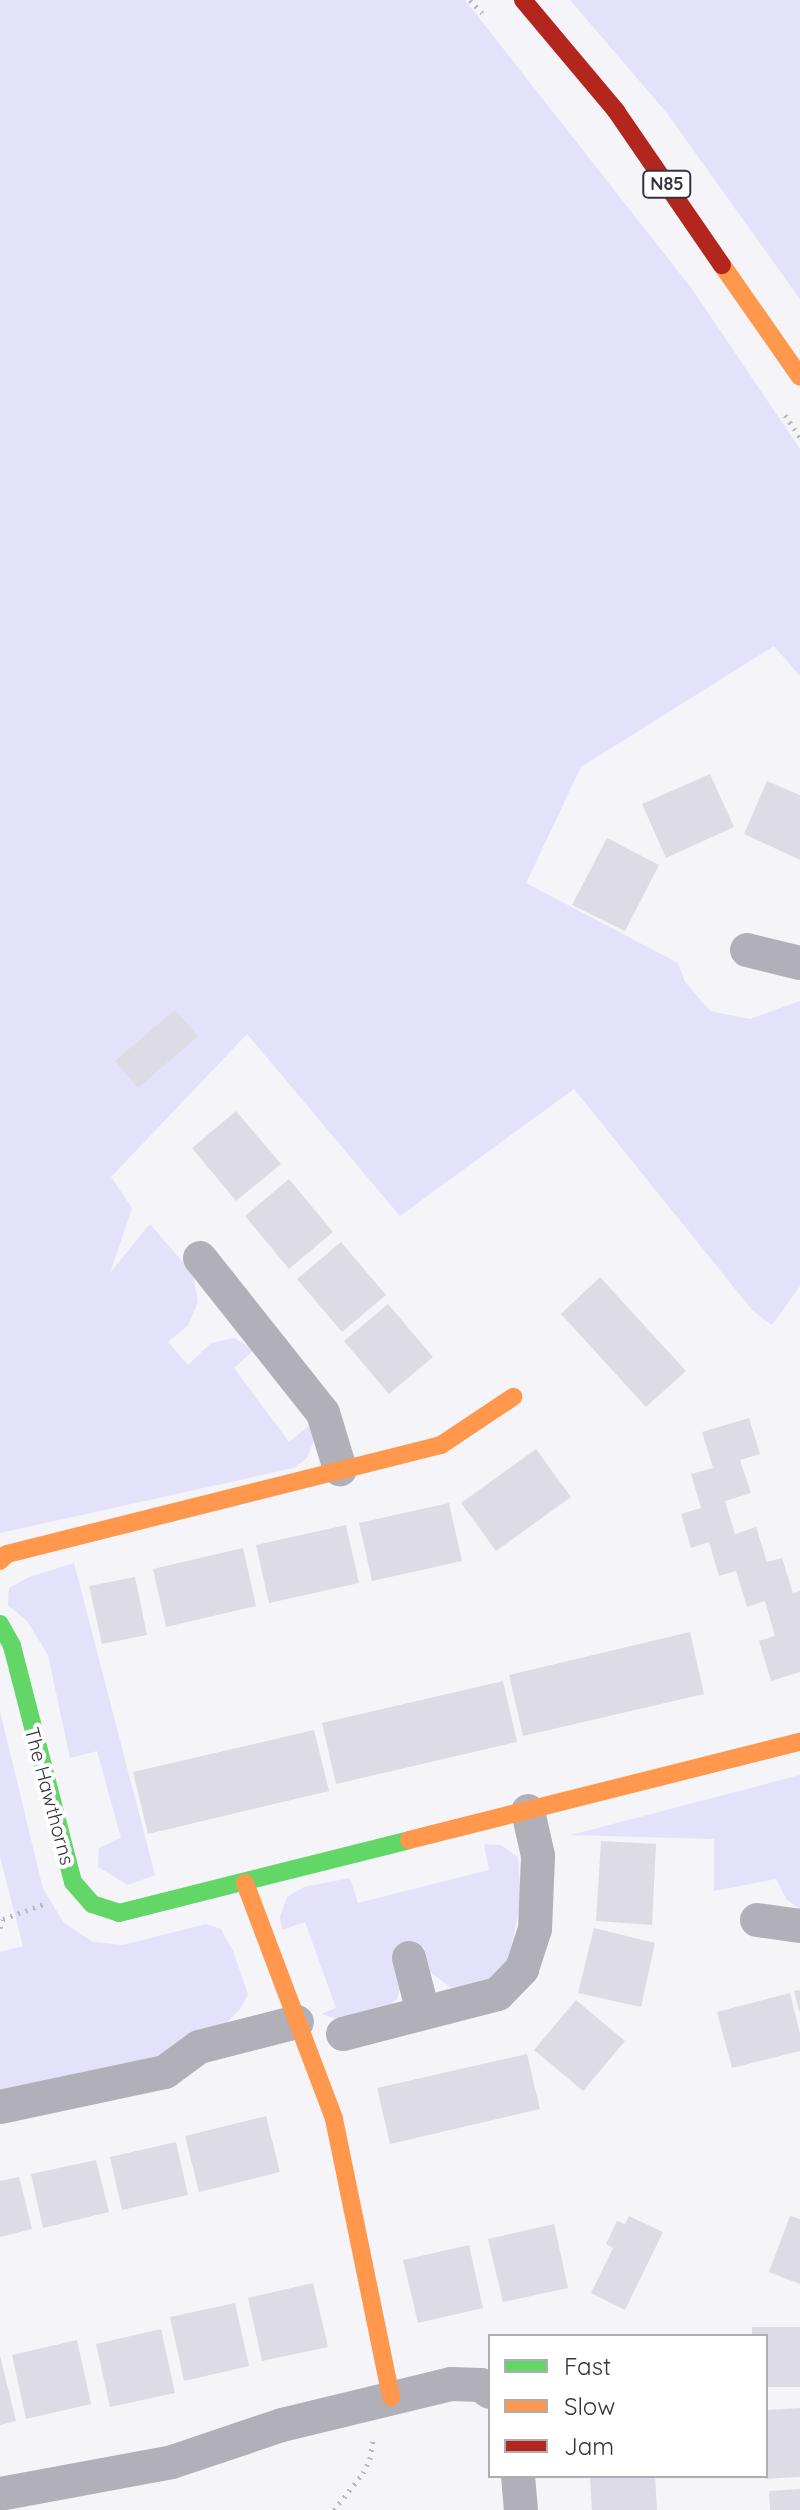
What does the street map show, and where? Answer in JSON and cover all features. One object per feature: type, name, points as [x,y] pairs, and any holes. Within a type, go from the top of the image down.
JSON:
[{"type":"street","name":"N85","points":[[523,0],[616,111],[800,377]]},
{"type":"street","points":[[747,950],[800,963]]},
{"type":"street","points":[[200,1258],[223,1308],[323,1413],[340,1469]]},
{"type":"street","points":[[0,1561],[7,1554],[441,1445],[513,1397]]},
{"type":"street","name":"The Hawthorns","points":[[0,1624],[12,1646],[73,1882],[92,1904],[119,1913],[800,1742]]},
{"type":"street","points":[[343,2034],[498,1994],[522,1969],[535,1929],[538,1856],[528,1811]]},
{"type":"street","points":[[245,1883],[317,2067],[334,2119],[378,2400]]},
{"type":"street","points":[[757,1920],[800,1926]]},
{"type":"street","points":[[409,1958],[423,2012]]},
{"type":"street","points":[[0,2107],[165,2072],[199,2047],[297,2022]]},
{"type":"street","points":[[0,2494],[172,2462],[282,2425],[378,2400],[451,2384],[487,2386]]},
{"type":"street","points":[[518,2478],[521,2510]]},
{"type":"path","points":[[0,1928],[3,1919],[40,1907],[73,1882]]},
{"type":"path","points":[[334,2510],[356,2486],[370,2459],[378,2400]]},
{"type":"shaded area","points":[[0,0],[465,0],[692,289],[800,449],[800,676],[774,646],[581,767],[526,883],[678,963],[685,982],[710,1011],[750,1019],[800,1001],[800,1286],[772,1325],[753,1311],[574,1089],[400,1216],[247,1034],[111,1177],[132,1208],[110,1273],[150,1224],[193,1274],[198,1302],[188,1325],[168,1342],[188,1365],[211,1343],[234,1338],[254,1350],[234,1368],[289,1442],[311,1424],[314,1440],[307,1458],[294,1468],[0,1533]]},
{"type":"shaded area","points":[[570,0],[800,0],[800,299],[666,112]]},
{"type":"shaded area","points":[[74,1563],[155,1875],[128,1885],[98,1867],[99,1848],[121,1838],[97,1751],[70,1758],[48,1655],[27,1621],[8,1605],[9,1588],[29,1577]]},
{"type":"shaded area","points":[[0,1711],[43,1889],[64,1923],[93,1942],[123,1945],[206,1924],[221,1929],[233,1951],[248,1994],[241,2008],[222,2027],[159,2056],[0,2090],[0,1952],[23,1946],[0,1857]]},
{"type":"shaded area","points":[[800,1775],[800,1909],[787,1900],[776,1879],[714,1891],[714,1839],[571,1835]]},
{"type":"shaded area","points":[[484,1844],[501,1845],[518,1857],[521,1901],[508,1962],[490,1981],[471,1990],[450,1987],[430,1972],[424,1947],[396,1951],[402,1982],[397,1999],[383,2010],[340,2020],[321,2014],[336,2008],[305,1922],[282,1930],[280,1917],[287,1897],[304,1887],[350,1878],[358,1903],[489,1870]]},
{"type":"building","points":[[710,774],[734,827],[666,858],[642,804]]},
{"type":"building","points":[[767,781],[800,795],[800,860],[744,834]]},
{"type":"building","points":[[607,838],[659,865],[625,931],[572,905]]},
{"type":"building","points":[[175,1010],[198,1036],[138,1088],[115,1061]]},
{"type":"building","points":[[236,1111],[281,1164],[236,1201],[192,1148]]},
{"type":"building","points":[[289,1179],[333,1232],[289,1269],[245,1216]]},
{"type":"building","points":[[341,1242],[386,1295],[342,1332],[297,1279]]},
{"type":"building","points":[[600,1277],[686,1371],[646,1407],[561,1314]]},
{"type":"building","points":[[388,1304],[433,1357],[389,1394],[344,1341]]},
{"type":"building","points":[[749,1418],[760,1454],[740,1460],[751,1493],[725,1501],[735,1534],[756,1527],[767,1562],[782,1558],[793,1593],[800,1591],[800,1672],[771,1681],[759,1641],[775,1636],[765,1601],[747,1607],[736,1571],[719,1576],[709,1542],[691,1548],[681,1514],[701,1508],[691,1474],[713,1468],[702,1432]]},
{"type":"building","points":[[536,1449],[571,1497],[496,1551],[461,1503]]},
{"type":"building","points":[[449,1503],[462,1561],[372,1581],[359,1523]]},
{"type":"building","points":[[346,1525],[359,1583],[269,1603],[256,1545]]},
{"type":"building","points":[[243,1548],[256,1606],[166,1627],[153,1569]]},
{"type":"building","points":[[135,1577],[147,1635],[102,1644],[89,1586]]},
{"type":"building","points":[[690,1632],[704,1694],[523,1736],[509,1675]]},
{"type":"building","points":[[503,1681],[517,1742],[336,1784],[322,1723]]},
{"type":"building","points":[[314,1730],[329,1791],[148,1834],[133,1772]]},
{"type":"building","points":[[601,1841],[656,1844],[652,1925],[596,1921]]},
{"type":"building","points":[[594,1928],[655,1943],[641,2007],[578,1993]]},
{"type":"building","points":[[800,1990],[800,2011],[799,2011],[794,1991]]},
{"type":"building","points":[[790,1993],[800,2034],[800,2051],[732,2068],[717,2012]]},
{"type":"building","points":[[576,2000],[625,2041],[583,2091],[534,2050]]},
{"type":"building","points":[[527,2054],[540,2109],[390,2144],[377,2088]]},
{"type":"building","points":[[266,2116],[280,2172],[199,2192],[185,2136]]},
{"type":"building","points":[[176,2142],[188,2195],[122,2210],[110,2157]]},
{"type":"building","points":[[96,2160],[109,2212],[43,2228],[31,2174]]},
{"type":"building","points":[[19,2177],[32,2229],[0,2237],[0,2181]]},
{"type":"building","points":[[629,2216],[663,2232],[625,2310],[591,2293],[613,2248],[606,2244],[617,2221],[625,2224]]},
{"type":"building","points":[[790,2216],[800,2219],[800,2284],[769,2272]]},
{"type":"building","points":[[554,2224],[568,2288],[503,2302],[488,2239]]},
{"type":"building","points":[[469,2245],[483,2308],[418,2323],[403,2260]]},
{"type":"building","points":[[313,2283],[328,2347],[262,2361],[248,2298]]},
{"type":"building","points":[[235,2303],[249,2366],[184,2381],[170,2317]]},
{"type":"building","points":[[752,2327],[800,2327],[800,2387],[768,2387],[768,2334],[752,2334]]},
{"type":"building","points":[[161,2329],[175,2393],[110,2407],[96,2344]]},
{"type":"building","points":[[77,2340],[91,2404],[26,2419],[12,2355]]},
{"type":"building","points":[[0,2356],[16,2421],[0,2425]]},
{"type":"building","points":[[800,2408],[800,2477],[765,2479],[768,2478],[768,2410]]},
{"type":"building","points":[[590,2478],[655,2478],[657,2510],[592,2510]]},
{"type":"building","points":[[800,2489],[800,2510],[770,2510],[769,2491]]},
{"type":"traffic: fast","points":[[0,1624],[12,1646],[73,1882],[92,1904],[119,1913],[409,1840]]},
{"type":"traffic: slow","points":[[722,265],[800,377]]},
{"type":"traffic: slow","points":[[0,1561],[7,1554],[441,1445],[513,1397]]},
{"type":"traffic: slow","points":[[409,1840],[800,1742]]},
{"type":"traffic: slow","points":[[245,1883],[334,2119],[391,2397]]},
{"type":"traffic: jam","points":[[523,0],[616,111],[722,265]]}]
